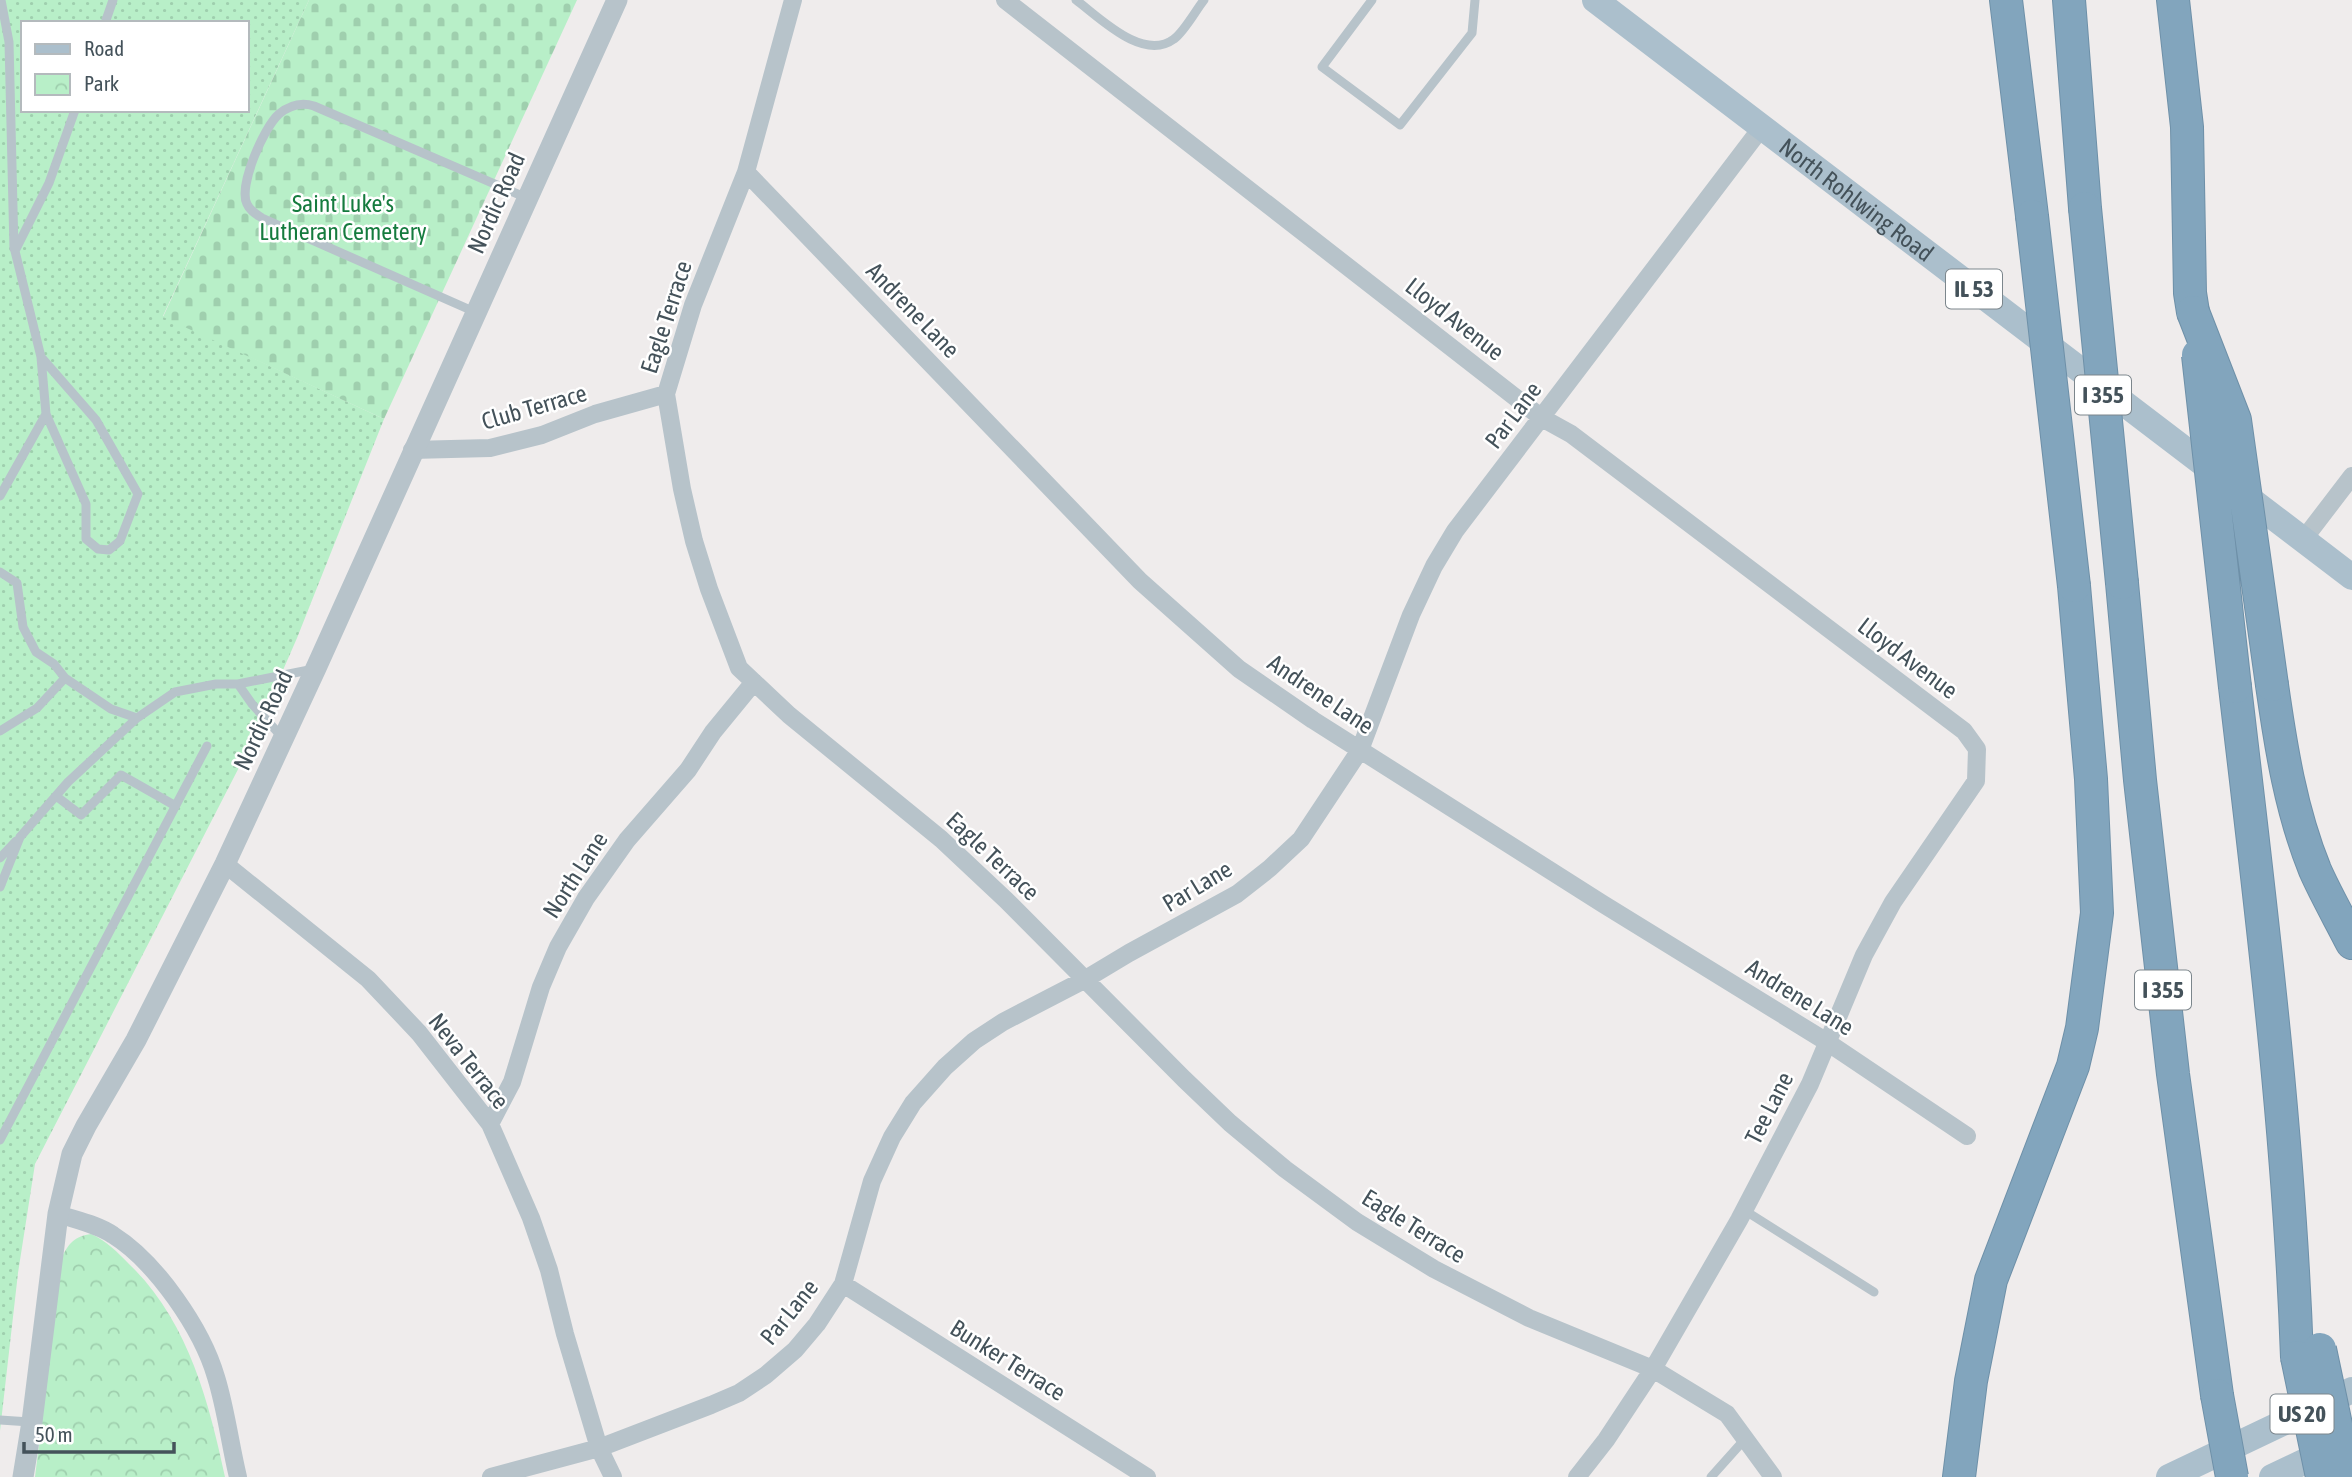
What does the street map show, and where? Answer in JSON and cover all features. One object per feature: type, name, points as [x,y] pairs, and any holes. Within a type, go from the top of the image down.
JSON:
[{"type":"highway","points":[[1959,1477],[1970,1381],[1991,1279],[2073,1066],[2086,1003],[2097,913],[2091,779],[2074,586],[2006,0]]},
{"type":"highway","name":"I 355","points":[[2069,0],[2085,208],[2140,780],[2173,1074],[2217,1395],[2232,1477]]},
{"type":"highway","points":[[2173,0],[2188,127],[2192,302],[2255,858],[2293,1240],[2309,1353],[2322,1477]]},
{"type":"highway","points":[[2192,302],[2235,420],[2280,744],[2297,818],[2316,870],[2352,943]]},
{"type":"highway","points":[[2309,1353],[2347,1477]]},
{"type":"main road","name":"North Rohlwing Road","points":[[1595,0],[2352,577]]},
{"type":"main road","name":"US 20","points":[[2169,1477],[2352,1390]]},
{"type":"main road","name":"US 20","points":[[2272,1477],[2352,1440]]},
{"type":"street","name":"Nordic Road","points":[[23,1477],[58,1214],[72,1154],[136,1040],[225,864],[617,0]]},
{"type":"street","name":"Eagle Terrace","points":[[793,0],[746,172],[694,305],[667,394],[682,489],[709,589],[739,668],[789,715],[941,839],[1230,1123],[1285,1169],[1357,1222],[1434,1269],[1495,1301],[1653,1369],[1727,1414],[1773,1477]]},
{"type":"street","name":"Lloyd Avenue","points":[[1004,0],[1542,418],[1571,434],[1964,731],[1977,749]]},
{"type":"street","name":"Par Lane","points":[[491,1477],[599,1448],[739,1393],[765,1376],[795,1350],[817,1324],[843,1284],[872,1181],[892,1137],[913,1104],[945,1067],[974,1041],[1003,1022],[1084,981],[1129,953],[1217,906],[1270,869],[1301,839],[1360,750],[1411,615],[1434,566],[1455,531],[1762,127]]},
{"type":"street","name":"Andrene Lane","points":[[746,172],[1140,581],[1240,668],[1313,720],[1827,1042],[1967,1136]]},
{"type":"street","name":"Club Terrace","points":[[412,450],[490,448],[542,435],[595,414],[667,394]]},
{"type":"street","points":[[2302,540],[2352,476]]},
{"type":"street","name":"North Lane","points":[[490,1124],[512,1082],[541,987],[558,947],[586,898],[627,840],[688,770],[713,732],[754,682]]},
{"type":"street","name":"Tee Lane","points":[[1577,1477],[1606,1440],[1653,1369],[1744,1210],[1804,1095],[1857,969],[1914,870],[1976,780],[1977,749]]},
{"type":"street","name":"Neva Terrace","points":[[225,864],[368,979],[419,1033],[490,1124],[531,1218],[549,1270],[599,1448],[613,1477]]},
{"type":"street","points":[[58,1214],[112,1234],[136,1252],[181,1307],[200,1339],[216,1376],[238,1477]]},
{"type":"street","name":"Bunker Terrace","points":[[843,1284],[1147,1477]]},
{"type":"lane","points":[[1,0],[9,42],[15,251],[41,357],[46,414],[86,504],[86,539],[98,549],[110,550],[120,541],[138,494],[96,420],[41,357]]},
{"type":"lane","points":[[106,21],[113,0]]},
{"type":"lane","points":[[1076,0],[1123,37],[1151,47],[1174,39],[1204,0]]},
{"type":"lane","points":[[1372,0],[1322,66],[1400,125],[1472,33],[1474,0]]},
{"type":"lane","points":[[475,312],[251,211],[246,202],[246,179],[267,131],[279,114],[296,104],[304,103],[527,198]]},
{"type":"lane","points":[[15,251],[49,183],[74,112]]},
{"type":"lane","points":[[0,496],[46,414]]},
{"type":"lane","points":[[0,572],[17,583],[23,627],[36,652],[54,664],[65,678],[111,709],[137,718]]},
{"type":"lane","points":[[0,858],[56,796],[137,718],[175,692],[216,684],[239,684],[316,668]]},
{"type":"lane","points":[[0,731],[37,708],[65,678]]},
{"type":"lane","points":[[239,684],[252,704],[283,738]]},
{"type":"lane","points":[[0,1140],[207,746]]},
{"type":"lane","points":[[56,796],[81,815],[121,775],[174,805]]},
{"type":"lane","points":[[0,887],[20,837]]},
{"type":"lane","points":[[1744,1210],[1874,1292]]},
{"type":"lane","points":[[0,1420],[32,1422]]},
{"type":"lane","points":[[1711,1477],[1745,1438]]},
{"type":"green space","points":[[0,0],[309,0],[163,316],[384,419],[297,638],[250,746],[35,1164],[18,1273],[0,1431]]},
{"type":"green space","name":"Saint Luke's Lutheran Cemetery","points":[[309,0],[577,0],[384,419],[163,317]]},
{"type":"green space","points":[[91,1234],[112,1247],[149,1286],[181,1336],[203,1391],[225,1477],[35,1477],[62,1257],[73,1241]]}]
